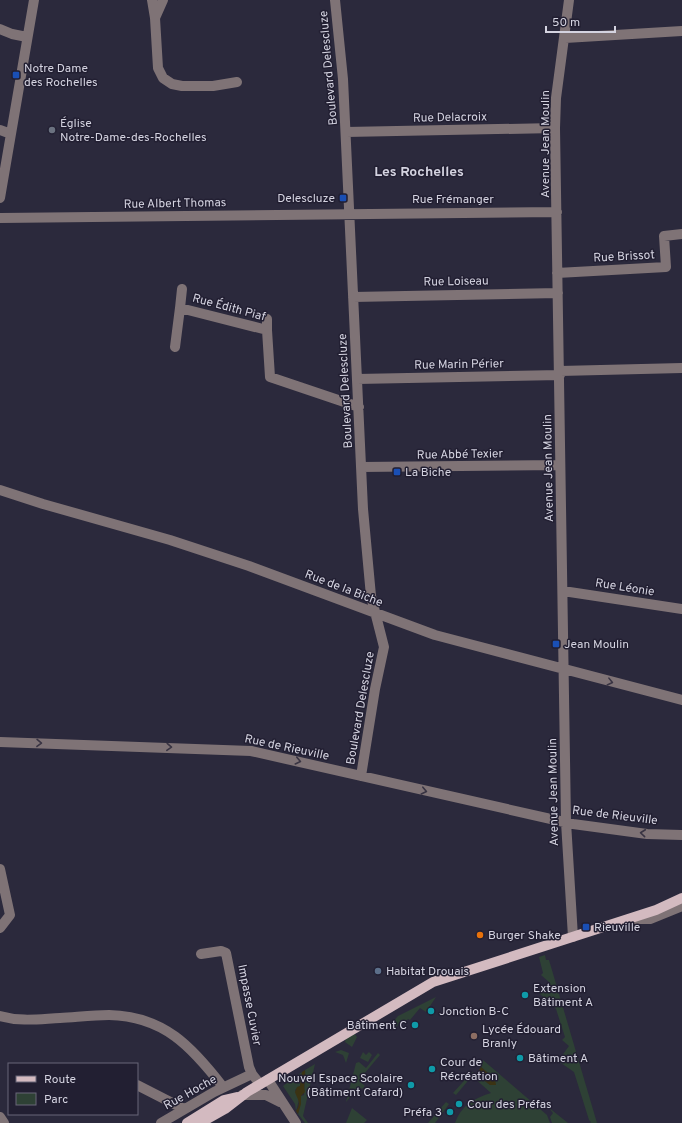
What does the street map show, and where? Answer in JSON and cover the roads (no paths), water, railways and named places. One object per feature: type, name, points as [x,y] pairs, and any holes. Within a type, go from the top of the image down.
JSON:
[{"type":"main road","points":[[200,1123],[224,1109],[245,1093],[433,982],[630,919],[661,908],[682,898]]},
{"type":"main road","points":[[187,1123],[224,1100],[245,1093]]},
{"type":"street","points":[[0,198],[34,0]]},
{"type":"street","points":[[152,0],[155,18],[158,68],[163,78],[172,84],[182,86],[213,86],[237,82]]},
{"type":"street","points":[[155,18],[163,0]]},
{"type":"street","name":"Boulevard Delescluze","points":[[335,0],[343,79],[346,132],[365,533],[371,596],[384,647],[361,776]]},
{"type":"street","name":"Avenue Jean Moulin","points":[[570,0],[556,98],[555,128],[563,591],[568,671],[566,822],[573,937]]},
{"type":"street","points":[[0,29],[12,34],[27,37]]},
{"type":"street","points":[[565,38],[682,31]]},
{"type":"street","name":"Rue Delacroix","points":[[346,132],[555,128]]},
{"type":"street","points":[[0,130],[11,134]]},
{"type":"street","name":"Rue Frémanger","points":[[350,214],[557,212]]},
{"type":"street","name":"Rue Albert Thomas","points":[[0,218],[350,214]]},
{"type":"street","name":"Rue Brissot","points":[[558,273],[666,267],[664,236],[682,234]]},
{"type":"street","points":[[180,308],[182,289]]},
{"type":"street","name":"Rue Loiseau","points":[[353,296],[558,293]]},
{"type":"street","name":"Rue Édith Piaf","points":[[175,347],[180,308],[267,330],[270,377],[359,407]]},
{"type":"street","points":[[267,319],[267,330]]},
{"type":"street","name":"Rue Marin Périer","points":[[357,379],[682,368]]},
{"type":"street","name":"Rue Abbé Texier","points":[[361,467],[560,465]]},
{"type":"street","name":"Rue de la Biche","points":[[0,490],[206,552],[435,635],[682,700]]},
{"type":"street","name":"Rue Léonie","points":[[563,591],[682,609]]},
{"type":"street","name":"Rue de Rieuville","points":[[0,742],[252,751],[566,822],[646,834],[682,835]]},
{"type":"street","points":[[0,869],[10,914],[0,928]]},
{"type":"street","points":[[630,919],[650,919],[682,906]]},
{"type":"street","name":"Impasse Cuvier","points":[[200,954],[221,951],[226,953],[252,1074],[264,1082],[285,1108]]},
{"type":"street","points":[[0,1016],[16,1021],[109,1015],[138,1018],[163,1028],[188,1046],[227,1086],[240,1086],[245,1093],[270,1096],[285,1108],[296,1123]]},
{"type":"street","name":"Rue Hoche","points":[[161,1123],[184,1109],[252,1074]]},
{"type":"street","points":[[138,1086],[184,1109]]},
{"type":"street","points":[[0,1117],[4,1123]]},
{"type":"place","name":"Notre Dame des Rochelles","points":[[16,75]]},
{"type":"place","name":"Église Notre-Dame-des-Rochelles","points":[[52,130]]},
{"type":"place","name":"Delescluze","points":[[343,198]]},
{"type":"place","name":"La Biche","points":[[397,472]]},
{"type":"place","name":"Jean Moulin","points":[[556,644]]},
{"type":"place","name":"Rieuville","points":[[586,927]]},
{"type":"place","name":"Burger Shake","points":[[480,935]]},
{"type":"place","name":"Habitat Drouais","points":[[378,971]]},
{"type":"place","name":"Extension Bâtiment A","points":[[525,995]]},
{"type":"place","name":"Jonction B-C","points":[[431,1011]]},
{"type":"place","name":"Bâtiment C","points":[[415,1025]]},
{"type":"place","name":"Lycée Édouard Branly","points":[[474,1036]]},
{"type":"place","name":"Bâtiment A","points":[[520,1058]]},
{"type":"place","name":"Cour de Récréation","points":[[432,1069]]},
{"type":"place","name":"Nouvel Espace Scolaire (Bâtiment Cafard)","points":[[411,1085]]},
{"type":"place","name":"Cour des Préfas","points":[[459,1104]]},
{"type":"place","name":"Préfa 3","points":[[450,1112]]},
{"type":"district","name":"Les Rochelles","points":[[419,171]]}]
